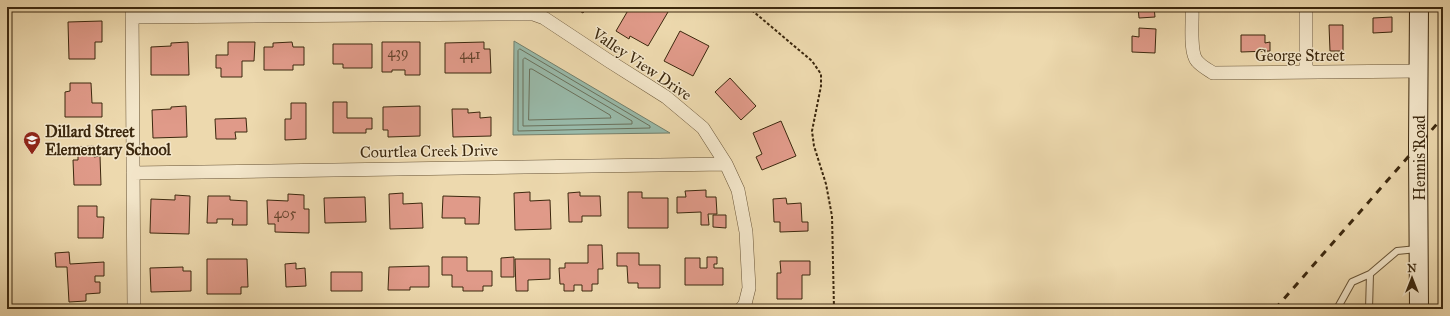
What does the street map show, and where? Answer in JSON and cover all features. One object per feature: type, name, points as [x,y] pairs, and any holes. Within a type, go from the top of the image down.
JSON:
[{"type":"street","name":"George Street","points":[[1192,7],[1193,50],[1196,60],[1203,67],[1213,73],[1420,71]]},
{"type":"street","points":[[1306,7],[1306,71]]},
{"type":"street","name":"Hennis Road","points":[[1419,7],[1419,309]]},
{"type":"street","points":[[132,12],[134,309]]},
{"type":"street","name":"Valley View Drive","points":[[132,12],[533,14],[544,18],[666,97],[702,128],[726,164],[738,190],[746,232],[749,288],[745,304],[741,309]]},
{"type":"street","name":"Courtlea Creek Drive","points":[[133,173],[726,164]]},
{"type":"lane","points":[[7,7],[7,43]]},
{"type":"lane","points":[[1337,309],[1352,282],[1370,274],[1397,251],[1419,248]]},
{"type":"lane","points":[[1368,309],[1370,274]]},
{"type":"path","points":[[748,7],[812,61],[820,74],[821,86],[812,131],[814,146],[826,184],[832,216],[834,309]]},
{"type":"water","points":[[514,41],[670,133],[513,135]]},
{"type":"building","points":[[82,7],[97,7],[97,11],[82,11]]},
{"type":"building","points":[[573,7],[587,7],[583,13]]},
{"type":"building","points":[[630,7],[659,7],[668,12],[648,46],[630,36],[629,39],[616,31]]},
{"type":"building","points":[[1138,7],[1154,7],[1155,17],[1139,18]]},
{"type":"building","points":[[1392,17],[1392,32],[1373,33],[1373,18]]},
{"type":"building","points":[[102,21],[102,42],[95,42],[95,59],[69,59],[68,22]]},
{"type":"building","points":[[1329,25],[1343,25],[1343,51],[1330,51]]},
{"type":"building","points":[[1139,28],[1156,29],[1155,53],[1132,52],[1132,36],[1139,37]]},
{"type":"building","points":[[680,31],[709,46],[693,76],[664,61]]},
{"type":"building","points":[[1241,35],[1265,35],[1265,43],[1270,42],[1270,51],[1241,52]]},
{"type":"building","points":[[188,42],[189,75],[151,75],[151,47],[171,46],[171,43]]},
{"type":"building","points":[[228,42],[255,42],[254,61],[242,61],[242,77],[221,77],[221,68],[216,68],[216,55],[228,55]]},
{"type":"building","points":[[292,42],[293,47],[304,47],[304,65],[293,65],[293,70],[264,70],[264,47],[273,47],[273,43]]},
{"type":"building","points":[[382,42],[420,42],[420,75],[405,75],[405,70],[382,72]]},
{"type":"building","points":[[484,42],[484,49],[490,49],[491,73],[445,73],[445,43]]},
{"type":"building","points":[[333,44],[372,44],[372,68],[343,68],[343,64],[333,64]]},
{"type":"building","points":[[730,78],[756,106],[741,120],[715,92]]},
{"type":"building","points":[[70,83],[91,83],[92,103],[102,103],[102,117],[65,117],[65,92],[70,91]]},
{"type":"building","points":[[333,102],[347,102],[347,118],[372,118],[372,129],[366,129],[366,133],[333,133]]},
{"type":"building","points":[[291,103],[306,103],[306,139],[285,140],[285,119],[291,119]]},
{"type":"building","points":[[186,106],[187,137],[153,138],[152,110],[171,109],[171,107]]},
{"type":"building","points":[[420,106],[420,136],[388,137],[388,130],[383,130],[383,107]]},
{"type":"building","points":[[452,109],[468,109],[468,113],[480,112],[480,118],[491,117],[491,136],[453,137]]},
{"type":"building","points":[[246,118],[247,132],[235,132],[236,139],[216,139],[215,119]]},
{"type":"building","points":[[781,121],[796,156],[762,170],[756,157],[762,154],[753,133]]},
{"type":"building","points":[[94,146],[94,157],[100,156],[101,185],[74,185],[73,160],[78,160],[78,147]]},
{"type":"building","points":[[706,190],[706,197],[716,197],[717,214],[708,214],[709,225],[701,225],[701,212],[677,213],[677,197],[686,197],[685,191]]},
{"type":"building","points":[[530,192],[530,201],[550,200],[551,229],[515,230],[514,193]]},
{"type":"building","points":[[580,192],[580,196],[600,196],[601,216],[582,216],[582,222],[569,222],[568,193]]},
{"type":"building","points":[[628,192],[642,192],[642,198],[668,198],[668,228],[628,228]]},
{"type":"building","points":[[403,193],[403,204],[422,203],[423,228],[390,229],[389,194]]},
{"type":"building","points":[[288,194],[304,195],[304,209],[309,209],[309,233],[275,232],[275,224],[268,224],[267,200],[288,201]]},
{"type":"building","points":[[175,195],[190,196],[189,234],[150,233],[151,199],[175,200]]},
{"type":"building","points":[[208,196],[230,196],[230,200],[247,201],[247,225],[232,225],[233,219],[217,219],[217,223],[207,223]]},
{"type":"building","points":[[443,196],[480,197],[479,224],[465,224],[465,218],[442,218]]},
{"type":"building","points":[[365,197],[366,222],[325,223],[324,198]]},
{"type":"building","points":[[786,198],[787,204],[801,203],[802,222],[808,222],[808,231],[780,232],[780,222],[774,222],[773,199]]},
{"type":"building","points":[[78,206],[97,206],[97,217],[104,217],[103,238],[78,238]]},
{"type":"building","points":[[713,215],[726,215],[726,228],[713,227]]},
{"type":"building","points":[[588,245],[602,245],[603,269],[598,269],[598,284],[592,284],[592,291],[582,291],[582,285],[574,285],[574,291],[564,291],[564,284],[560,284],[559,268],[565,268],[565,263],[588,263]]},
{"type":"building","points":[[69,252],[70,264],[104,262],[104,276],[95,276],[95,282],[100,282],[100,293],[86,294],[86,301],[69,302],[67,267],[56,267],[55,253]]},
{"type":"building","points":[[617,253],[639,253],[639,265],[660,265],[660,288],[638,288],[638,283],[628,283],[627,266],[617,266]]},
{"type":"building","points":[[442,257],[467,257],[467,271],[492,271],[492,286],[483,286],[483,291],[463,291],[463,287],[452,287],[452,275],[442,275]]},
{"type":"building","points":[[514,257],[514,277],[501,277],[501,258]]},
{"type":"building","points":[[707,257],[717,257],[717,264],[714,264],[714,268],[723,268],[723,285],[685,285],[685,258],[700,258],[700,268],[707,268]]},
{"type":"building","points":[[207,259],[247,259],[248,287],[241,287],[241,294],[207,294]]},
{"type":"building","points":[[515,259],[550,259],[550,279],[528,280],[528,291],[516,291]]},
{"type":"building","points":[[780,261],[810,261],[810,275],[802,275],[802,299],[777,299],[777,273],[781,273]]},
{"type":"building","points":[[296,263],[296,269],[305,268],[306,286],[286,287],[285,264]]},
{"type":"building","points":[[429,266],[429,287],[410,287],[410,290],[388,290],[389,267]]},
{"type":"building","points":[[183,267],[183,271],[191,271],[191,291],[151,292],[150,268]]},
{"type":"building","points":[[331,272],[362,272],[362,291],[331,291]]},
{"type":"railway","points":[[1275,309],[1443,117]]},
{"type":"place","name":"Dillard Street Elementary School","points":[[32,155]]}]
